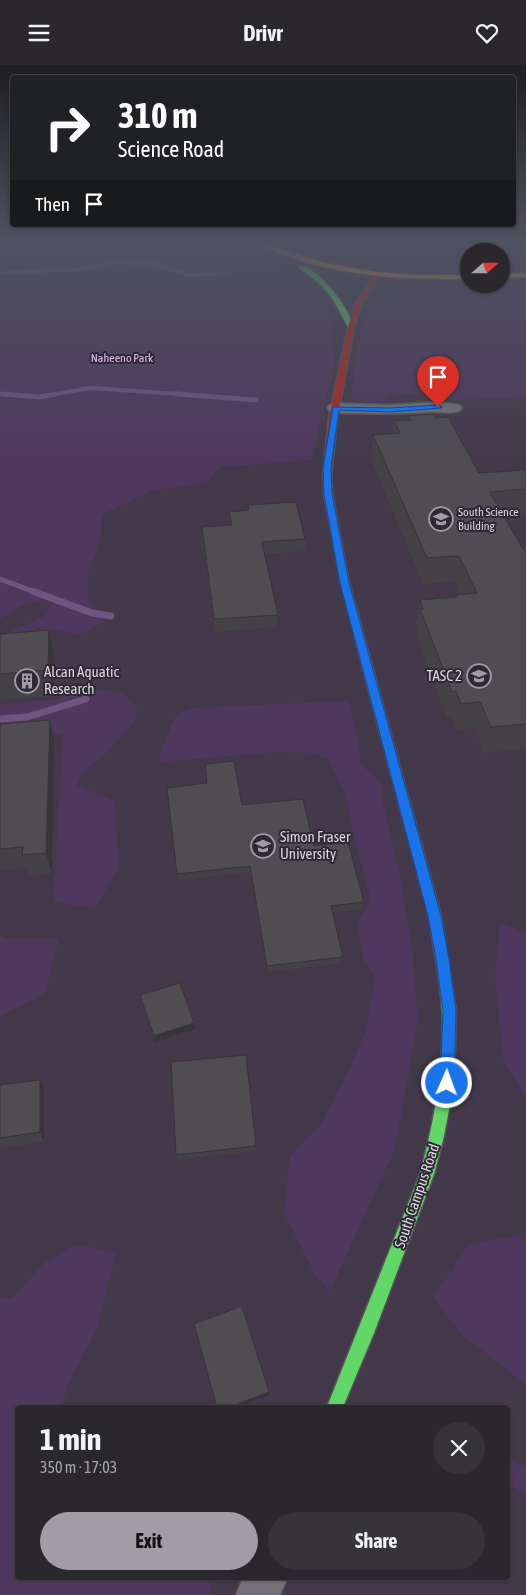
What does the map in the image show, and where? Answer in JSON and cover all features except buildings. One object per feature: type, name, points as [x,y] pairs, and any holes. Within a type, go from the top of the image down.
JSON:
[{"type":"street","points":[[344,313],[346,321],[351,327]]},
{"type":"street","name":"South Campus Road","points":[[336,1405],[366,1333],[427,1174],[437,1136],[447,1083],[449,1011],[443,959],[435,916],[345,583],[328,494],[327,468],[335,408],[355,313]]},
{"type":"street","points":[[335,408],[390,410],[454,408]]},
{"type":"street","points":[[258,1595],[265,1580]]},
{"type":"shaded area","name":"Simon Fraser University","points":[[0,313],[526,313],[526,1595],[0,1595]]},
{"type":"green space","name":"Naheeno Park","points":[[0,313],[328,313],[333,331],[334,365],[312,460],[220,467],[206,483],[153,490],[101,515],[101,540],[88,573],[88,599],[103,622],[81,634],[38,628],[0,644],[0,636],[45,616],[57,595],[20,606],[0,619]]},
{"type":"green space","points":[[368,313],[526,313],[526,399],[445,400],[441,393],[386,395],[388,402],[362,403],[353,399],[351,396],[363,323]]},
{"type":"green space","points":[[87,689],[122,692],[137,706],[135,721],[102,757],[83,771],[77,786],[115,801],[119,867],[95,908],[53,902],[63,733],[15,738],[0,747],[0,705],[57,699]]},
{"type":"green space","points":[[348,701],[359,744],[360,764],[382,783],[382,798],[399,871],[412,947],[418,1020],[395,1149],[330,1291],[315,1275],[284,1213],[290,1156],[320,1126],[350,1068],[366,1031],[375,974],[364,963],[357,925],[371,900],[354,837],[346,795],[328,759],[312,753],[276,752],[159,762],[161,749],[176,715],[191,708]]},
{"type":"green space","points":[[500,922],[526,933],[526,1098],[503,1059],[495,977]]},
{"type":"green space","points":[[0,935],[4,939],[59,939],[45,994],[0,1016]]},
{"type":"green space","points":[[519,1235],[526,1246],[526,1384],[461,1334],[432,1295],[446,1279],[468,1245]]},
{"type":"green space","points":[[77,1244],[116,1253],[98,1327],[70,1380],[62,1405],[15,1405],[15,1580],[209,1580],[212,1595],[0,1595],[0,1297],[12,1299],[44,1263]]},
{"type":"green space","points":[[510,1459],[526,1469],[526,1495],[510,1484]]},
{"type":"waterway","points":[[49,395],[91,388],[194,395]]},
{"type":"waterway","points":[[0,394],[8,394]]},
{"type":"waterway","points":[[3,394],[8,394]]},
{"type":"waterway","points":[[8,394],[20,395]]},
{"type":"waterway","points":[[8,394],[40,397],[56,394]]},
{"type":"waterway","points":[[177,394],[256,400]]},
{"type":"waterway","points":[[0,579],[35,592]]},
{"type":"waterway","points":[[32,591],[92,613],[111,616]]},
{"type":"waterway","points":[[0,719],[27,717],[86,699]]},
{"type":"traffic: fast","points":[[344,313],[351,327]]},
{"type":"traffic: fast","points":[[336,1405],[366,1333],[427,1174],[437,1136],[447,1083],[449,1011],[435,916]]},
{"type":"traffic: slow","points":[[327,477],[328,494],[345,583],[372,684]]},
{"type":"traffic: jam","points":[[327,477],[333,419],[355,313]]},
{"type":"traffic: jam","points":[[372,684],[435,916]]},
{"type":"place","name":"South Science Building","points":[[441,519]]},
{"type":"place","name":"TASC 2","points":[[479,676]]},
{"type":"place","name":"Alcan Aquatic Research","points":[[27,681]]},
{"type":"place","name":"Simon Fraser University","points":[[263,846]]},
{"type":"route","points":[[438,407],[390,410],[335,408],[327,468],[328,494],[345,583],[435,916],[443,959],[449,1011],[447,1083]]}]
